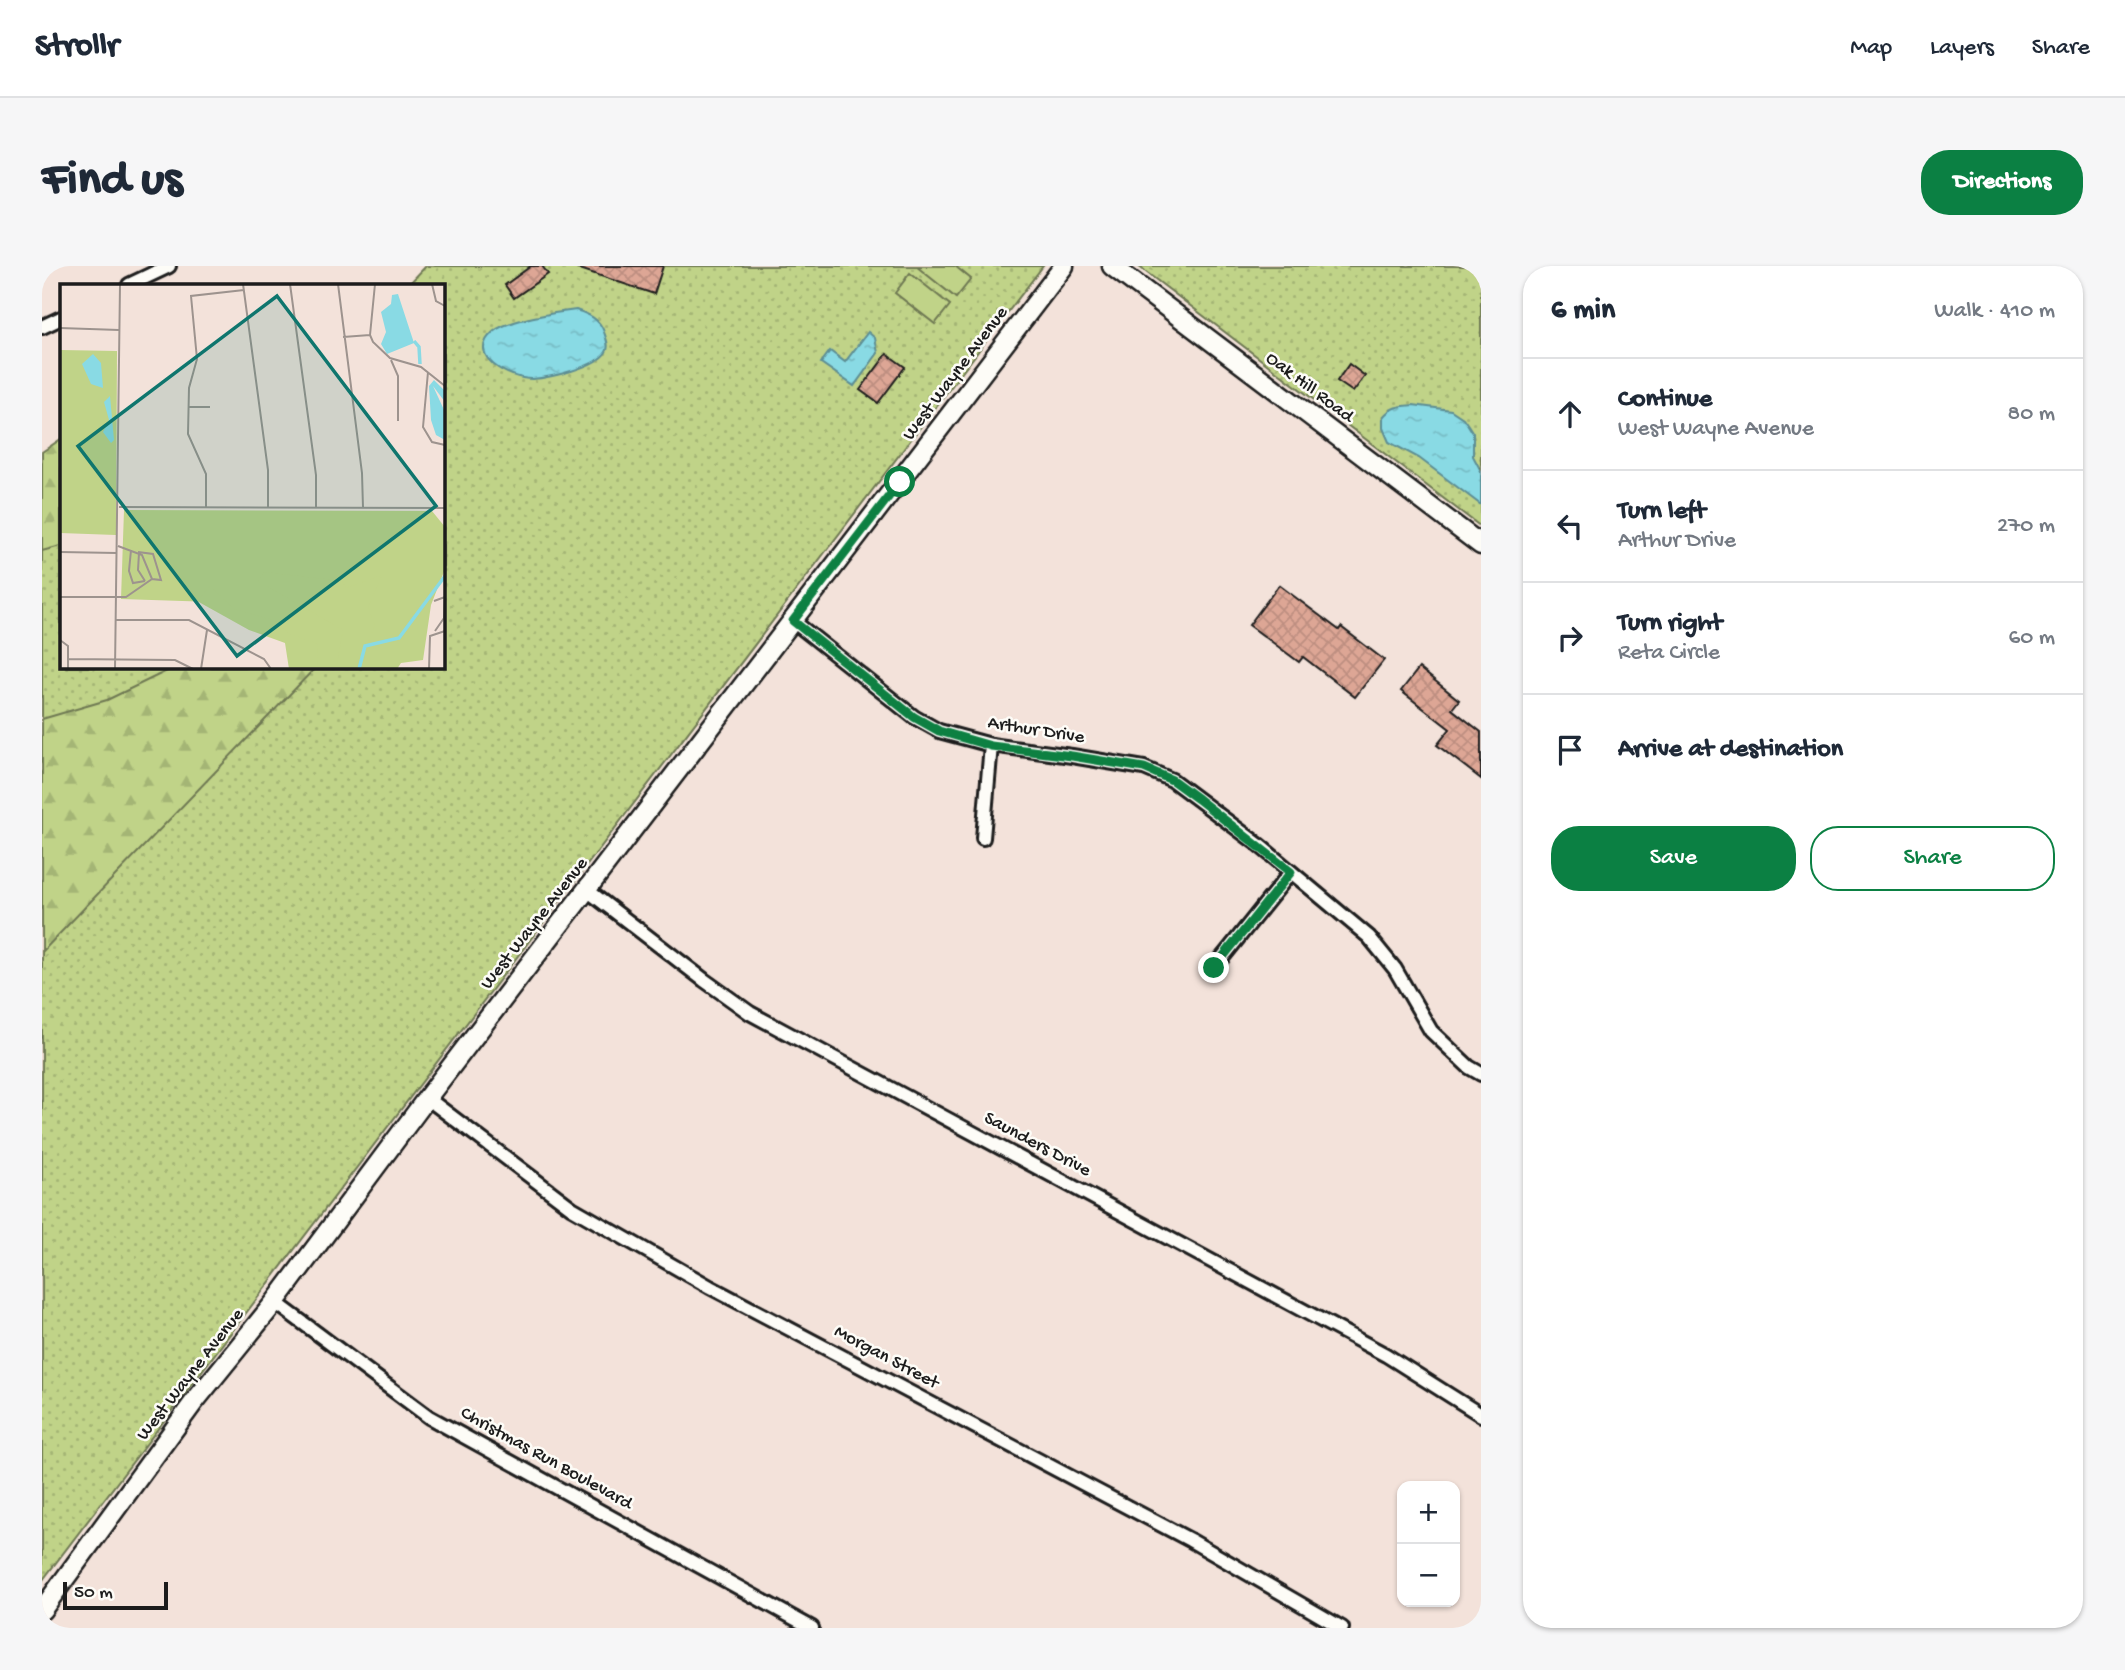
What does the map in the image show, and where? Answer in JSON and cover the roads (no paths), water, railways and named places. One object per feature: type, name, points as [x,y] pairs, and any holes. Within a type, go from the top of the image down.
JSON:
[{"type":"street","points":[[131,284],[169,266]]},
{"type":"street","name":"West Wayne Avenue","points":[[42,1610],[194,1402],[275,1302],[427,1098],[1065,266]]},
{"type":"street","name":"Oak Hill Road","points":[[1112,266],[1481,545]]},
{"type":"street","points":[[42,327],[60,318]]},
{"type":"street","name":"Arthur Drive","points":[[793,621],[914,717],[939,731],[991,746],[1144,768],[1172,780],[1291,872],[1369,937],[1395,969],[1432,1031],[1469,1067],[1481,1074]]},
{"type":"street","points":[[984,838],[991,746]]},
{"type":"street","points":[[1214,968],[1291,872]]},
{"type":"street","name":"Saunders Drive","points":[[587,890],[750,1013],[1386,1355],[1481,1415]]},
{"type":"street","name":"Morgan Street","points":[[427,1098],[584,1215],[710,1287],[1190,1540],[1342,1628]]},
{"type":"street","name":"Christmas Run Boulevard","points":[[275,1302],[429,1417],[812,1628]]},
{"type":"water","points":[[576,310],[597,320],[606,337],[607,350],[593,362],[561,374],[532,379],[512,375],[493,364],[487,357],[484,349],[486,341],[500,328],[533,317]]},
{"type":"water","points":[[868,332],[875,338],[878,353],[854,386],[821,363],[830,351],[845,362]]},
{"type":"water","points":[[1413,405],[1451,410],[1468,425],[1473,433],[1473,456],[1481,471],[1481,505],[1419,458],[1389,442],[1383,428],[1383,417],[1396,407]]}]
